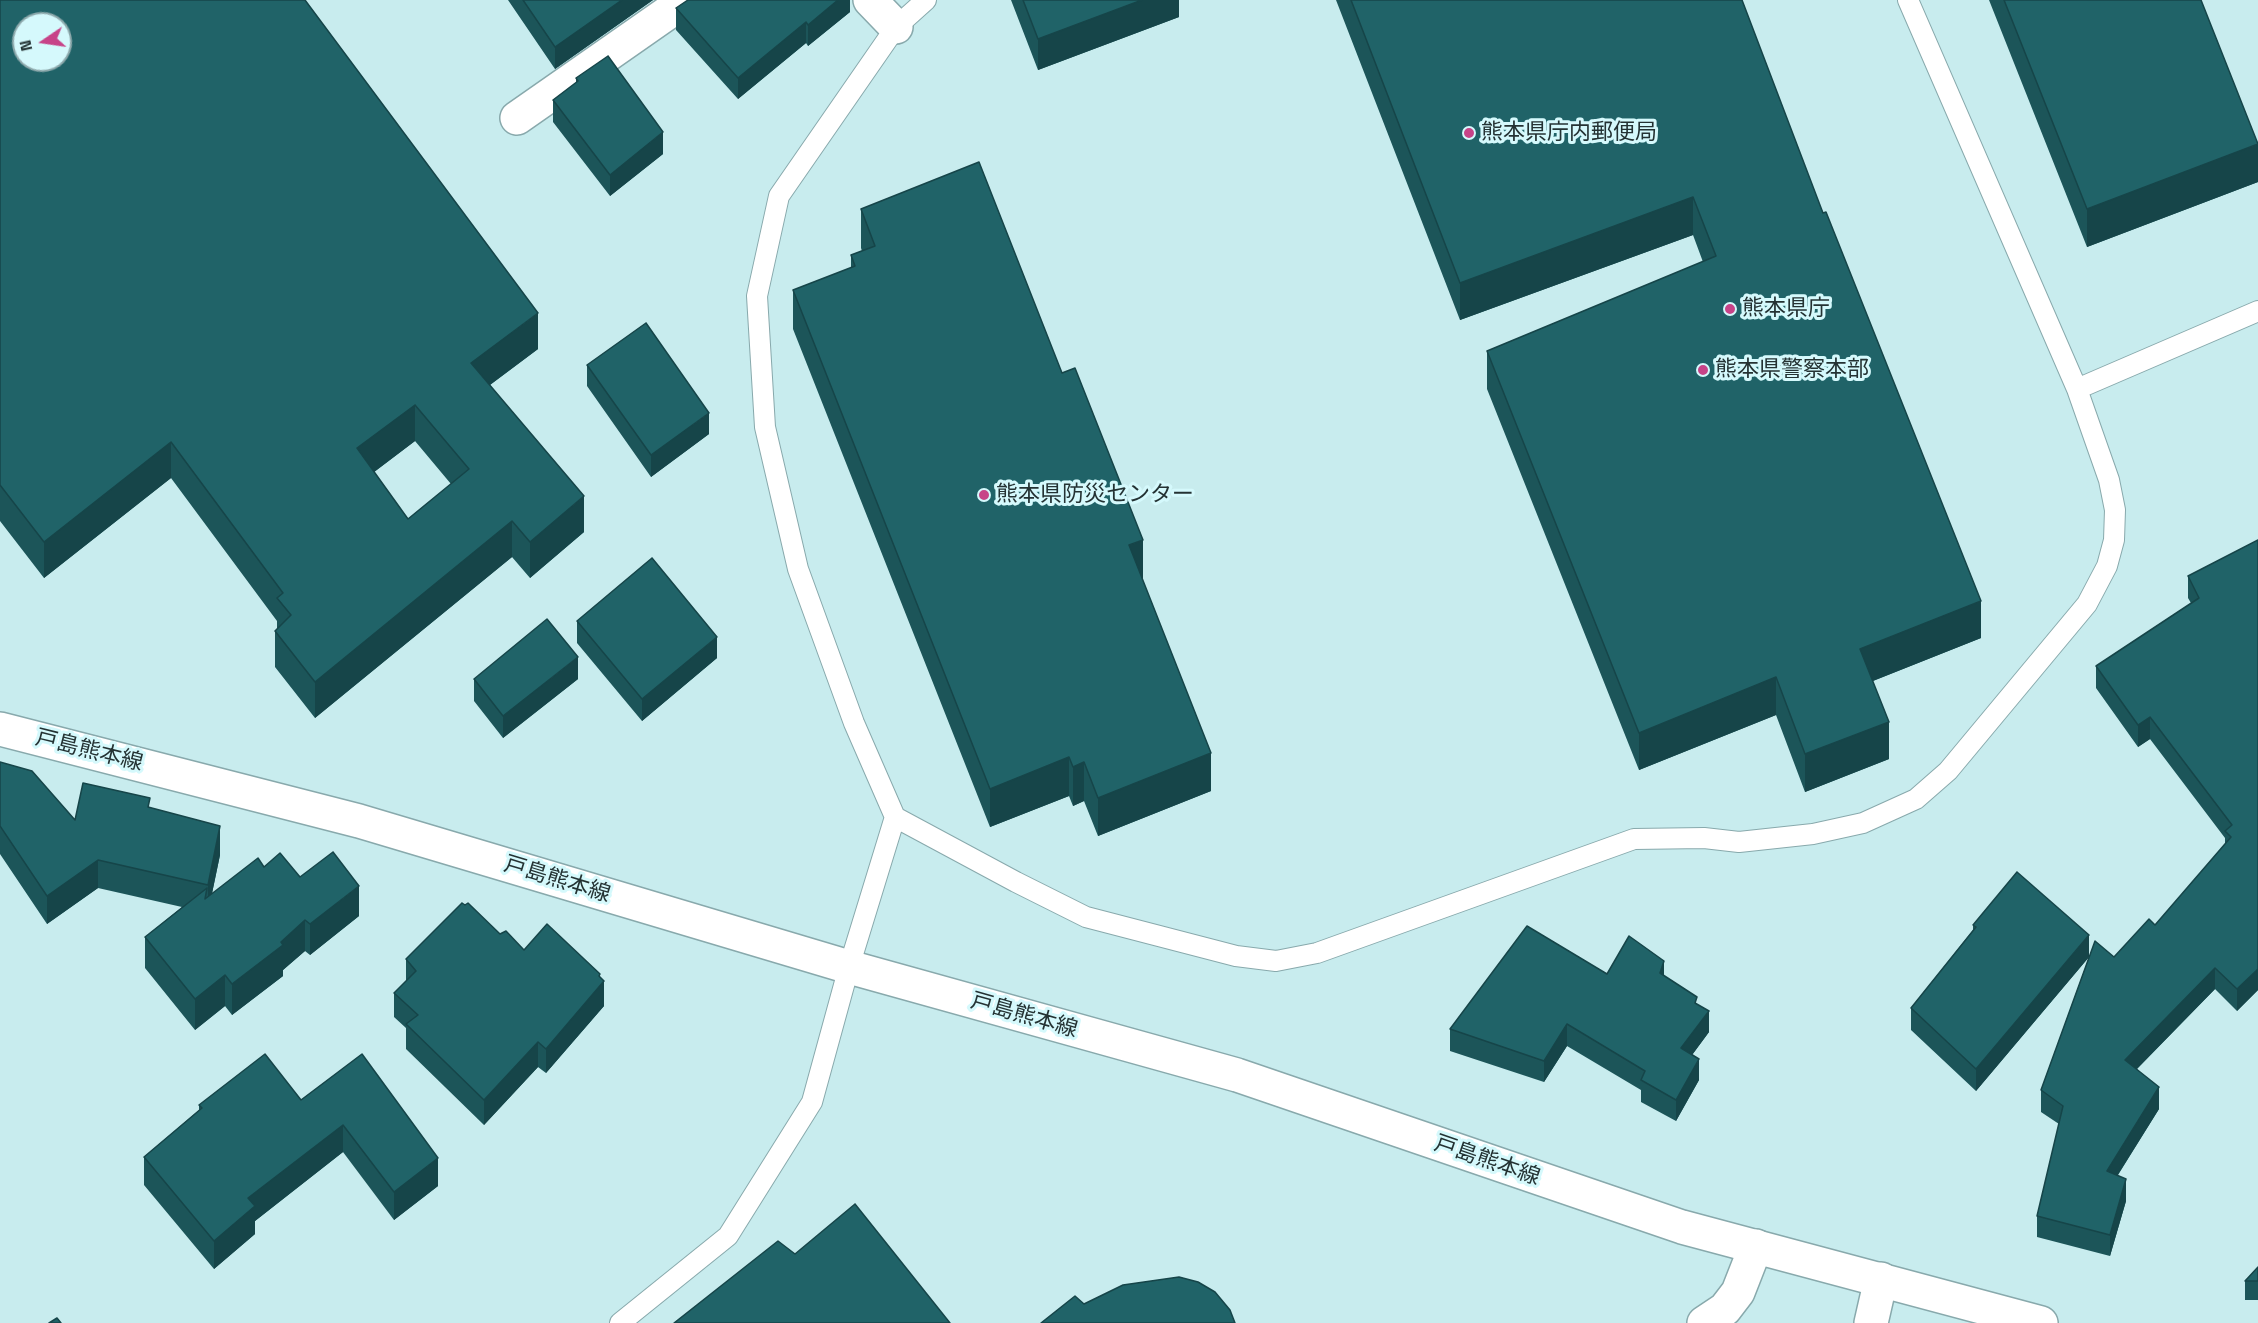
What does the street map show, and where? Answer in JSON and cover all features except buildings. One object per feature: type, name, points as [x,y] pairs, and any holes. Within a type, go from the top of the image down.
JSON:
[{"type":"main road","points":[[517,118],[686,0]]},
{"type":"main road","points":[[870,0],[896,27]]},
{"type":"main road","name":"戸島熊本線","points":[[0,729],[359,821],[849,967],[1237,1075],[1682,1227],[2041,1323]]},
{"type":"main road","points":[[1704,1323],[1725,1309],[1738,1292],[1756,1246]]},
{"type":"main road","points":[[1871,1323],[1881,1279]]},
{"type":"lane","points":[[926,0],[896,27],[779,196],[757,296],[765,427],[798,568],[854,723],[895,817],[1016,882],[1086,916],[1236,956],[1276,962],[1317,953],[1634,839],[1704,838],[1739,842],[1813,834],[1863,823],[1916,799],[1948,771],[2087,604],[2107,566],[2114,540],[2115,510],[2109,480],[2077,389],[1908,0]]},
{"type":"lane","points":[[2077,389],[2258,311]]},
{"type":"lane","points":[[620,1323],[728,1236],[812,1102],[849,967],[895,817]]},
{"type":"place","name":"熊本県庁内郵便局","points":[[1469,133]]},
{"type":"place","name":"熊本県庁","points":[[1730,309]]},
{"type":"place","name":"熊本県警察本部","points":[[1703,370]]},
{"type":"place","name":"熊本県防災センター","points":[[984,495]]}]
